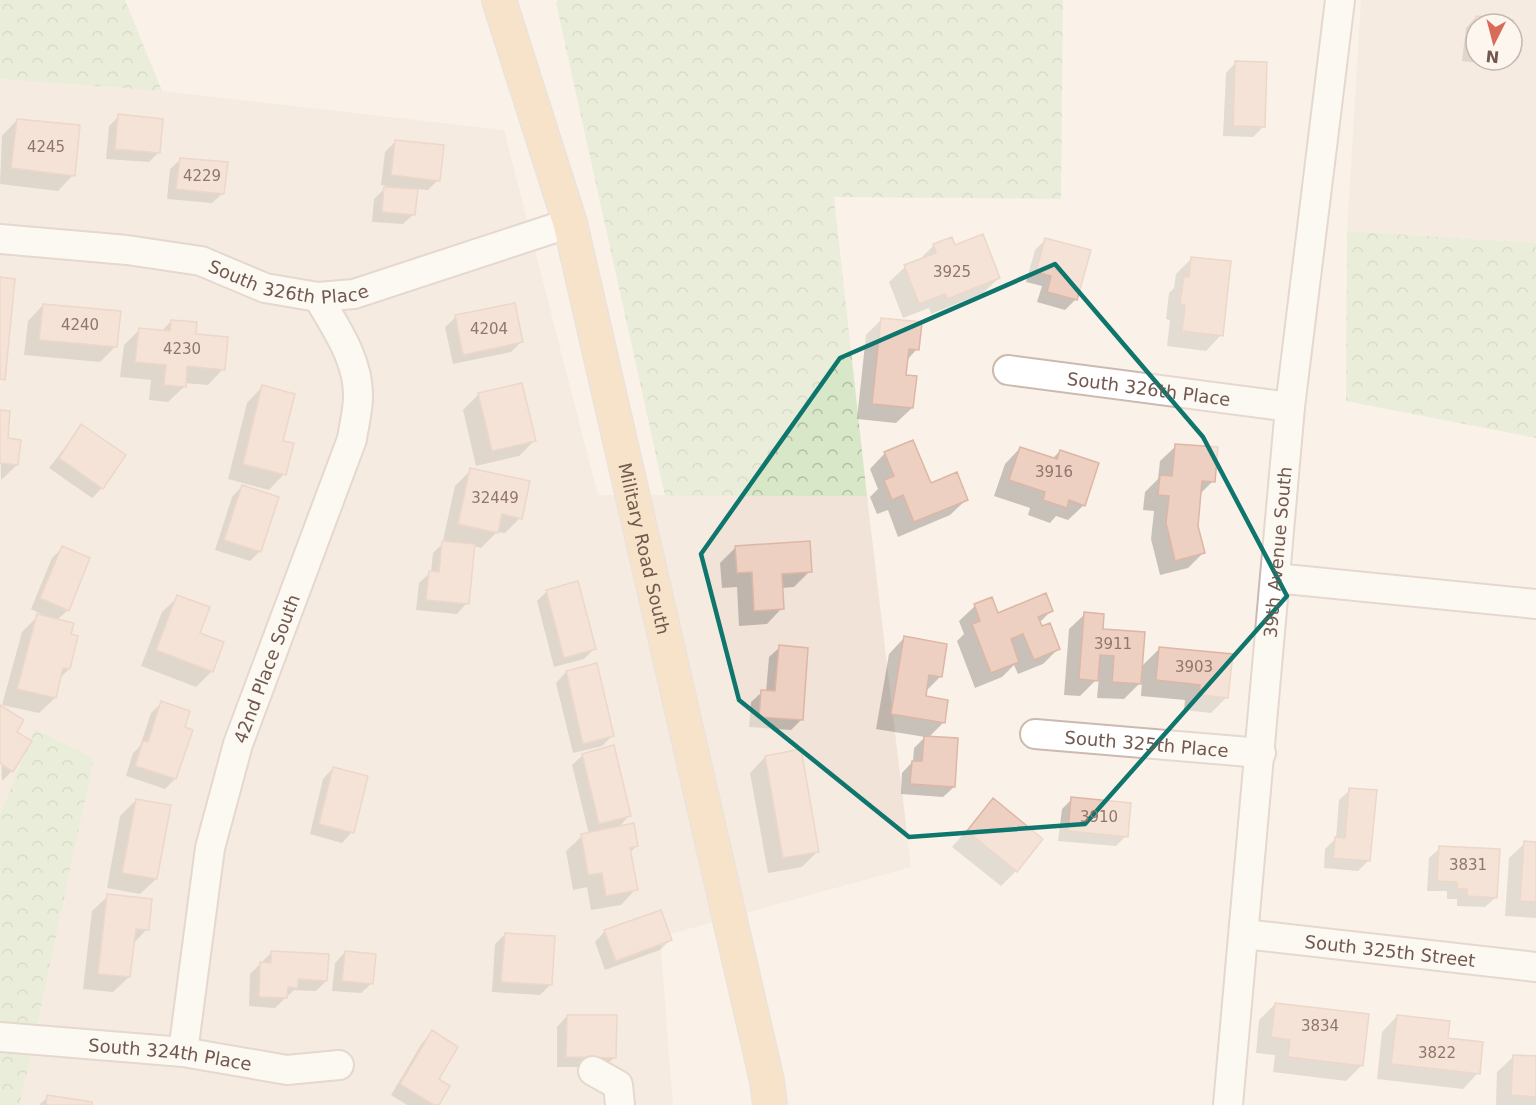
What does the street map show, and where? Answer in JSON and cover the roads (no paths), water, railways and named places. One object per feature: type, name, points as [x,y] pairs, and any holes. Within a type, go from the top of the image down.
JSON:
[{"type":"main road","name":"Military Road South","points":[[499,0],[570,223],[767,1081],[770,1105]]},
{"type":"street","name":"39th Avenue South","points":[[1228,1105],[1290,407],[1340,0]]},
{"type":"street","name":"South 326th Place","points":[[0,238],[127,250],[201,261],[265,288],[318,297],[354,294],[570,223]]},
{"type":"street","name":"42nd Place South","points":[[183,1052],[210,848],[238,744],[352,439],[358,396],[355,371],[342,338],[318,297]]},
{"type":"street","name":"South 326th Place","points":[[1008,370],[1290,407]]},
{"type":"street","points":[[1275,579],[1536,604]]},
{"type":"street","name":"South 325th Place","points":[[1035,734],[1261,753]]},
{"type":"street","name":"South 325th Street","points":[[1244,934],[1536,967]]},
{"type":"street","name":"South 324th Place","points":[[0,1037],[183,1052],[287,1070],[339,1065]]},
{"type":"street","points":[[593,1071],[618,1084],[620,1105]]}]
